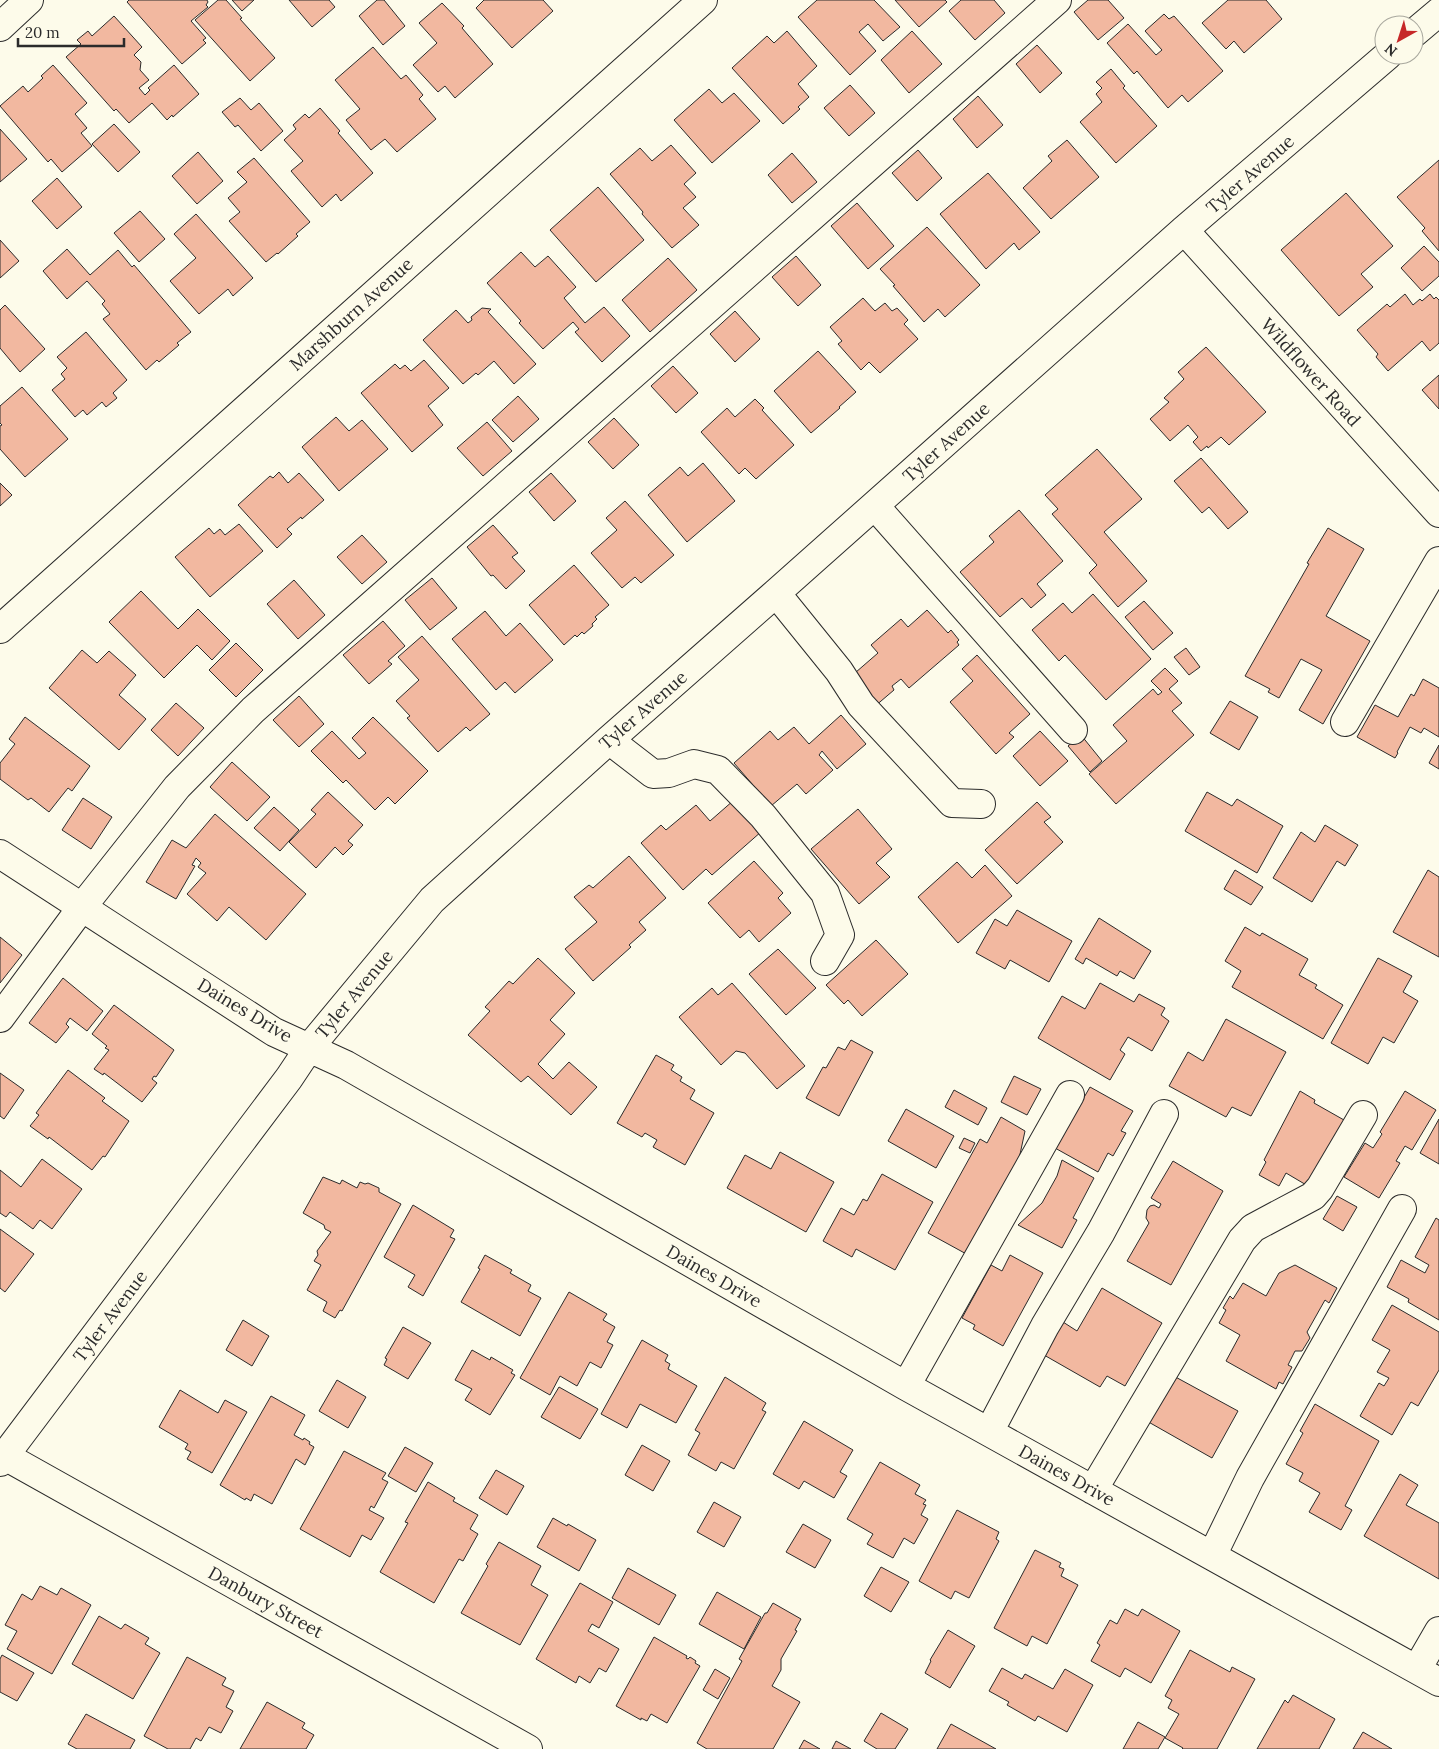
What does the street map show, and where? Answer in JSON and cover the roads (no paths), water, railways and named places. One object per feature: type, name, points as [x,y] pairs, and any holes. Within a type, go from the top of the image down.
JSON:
[{"type":"street","points":[[0,26],[30,0]]},
{"type":"street","name":"Marshburn Avenue","points":[[0,629],[703,0]]},
{"type":"street","points":[[0,1018],[82,907],[177,787],[253,710],[1056,0]]},
{"type":"street","points":[[1424,25],[1439,12]]},
{"type":"street","name":"Tyler Avenue","points":[[2,1459],[289,1078],[308,1048],[432,900],[609,740],[1184,230],[1376,65]]},
{"type":"street","name":"Wildflower Road","points":[[1184,230],[1439,513]]},
{"type":"street","points":[[875,506],[1073,730]]},
{"type":"street","points":[[1345,722],[1439,561]]},
{"type":"street","points":[[776,593],[838,670],[861,705],[952,803],[981,804]]},
{"type":"street","points":[[609,740],[653,774],[669,773],[694,764],[718,770],[724,776],[763,816],[824,893],[840,935],[825,961]]},
{"type":"street","name":"Daines Drive","points":[[0,854],[274,1032],[346,1065],[906,1386],[1428,1675]]},
{"type":"street","points":[[906,1386],[1070,1094]]},
{"type":"street","points":[[990,1432],[1045,1326],[1101,1232],[1164,1114]]},
{"type":"street","points":[[1093,1490],[1242,1240],[1253,1228],[1313,1196],[1320,1188],[1363,1115]]},
{"type":"street","points":[[1212,1556],[1250,1478],[1402,1209]]},
{"type":"street","name":"Danbury Street","points":[[2,1459],[528,1749]]},
{"type":"street","points":[[1428,1675],[1439,1631]]}]
